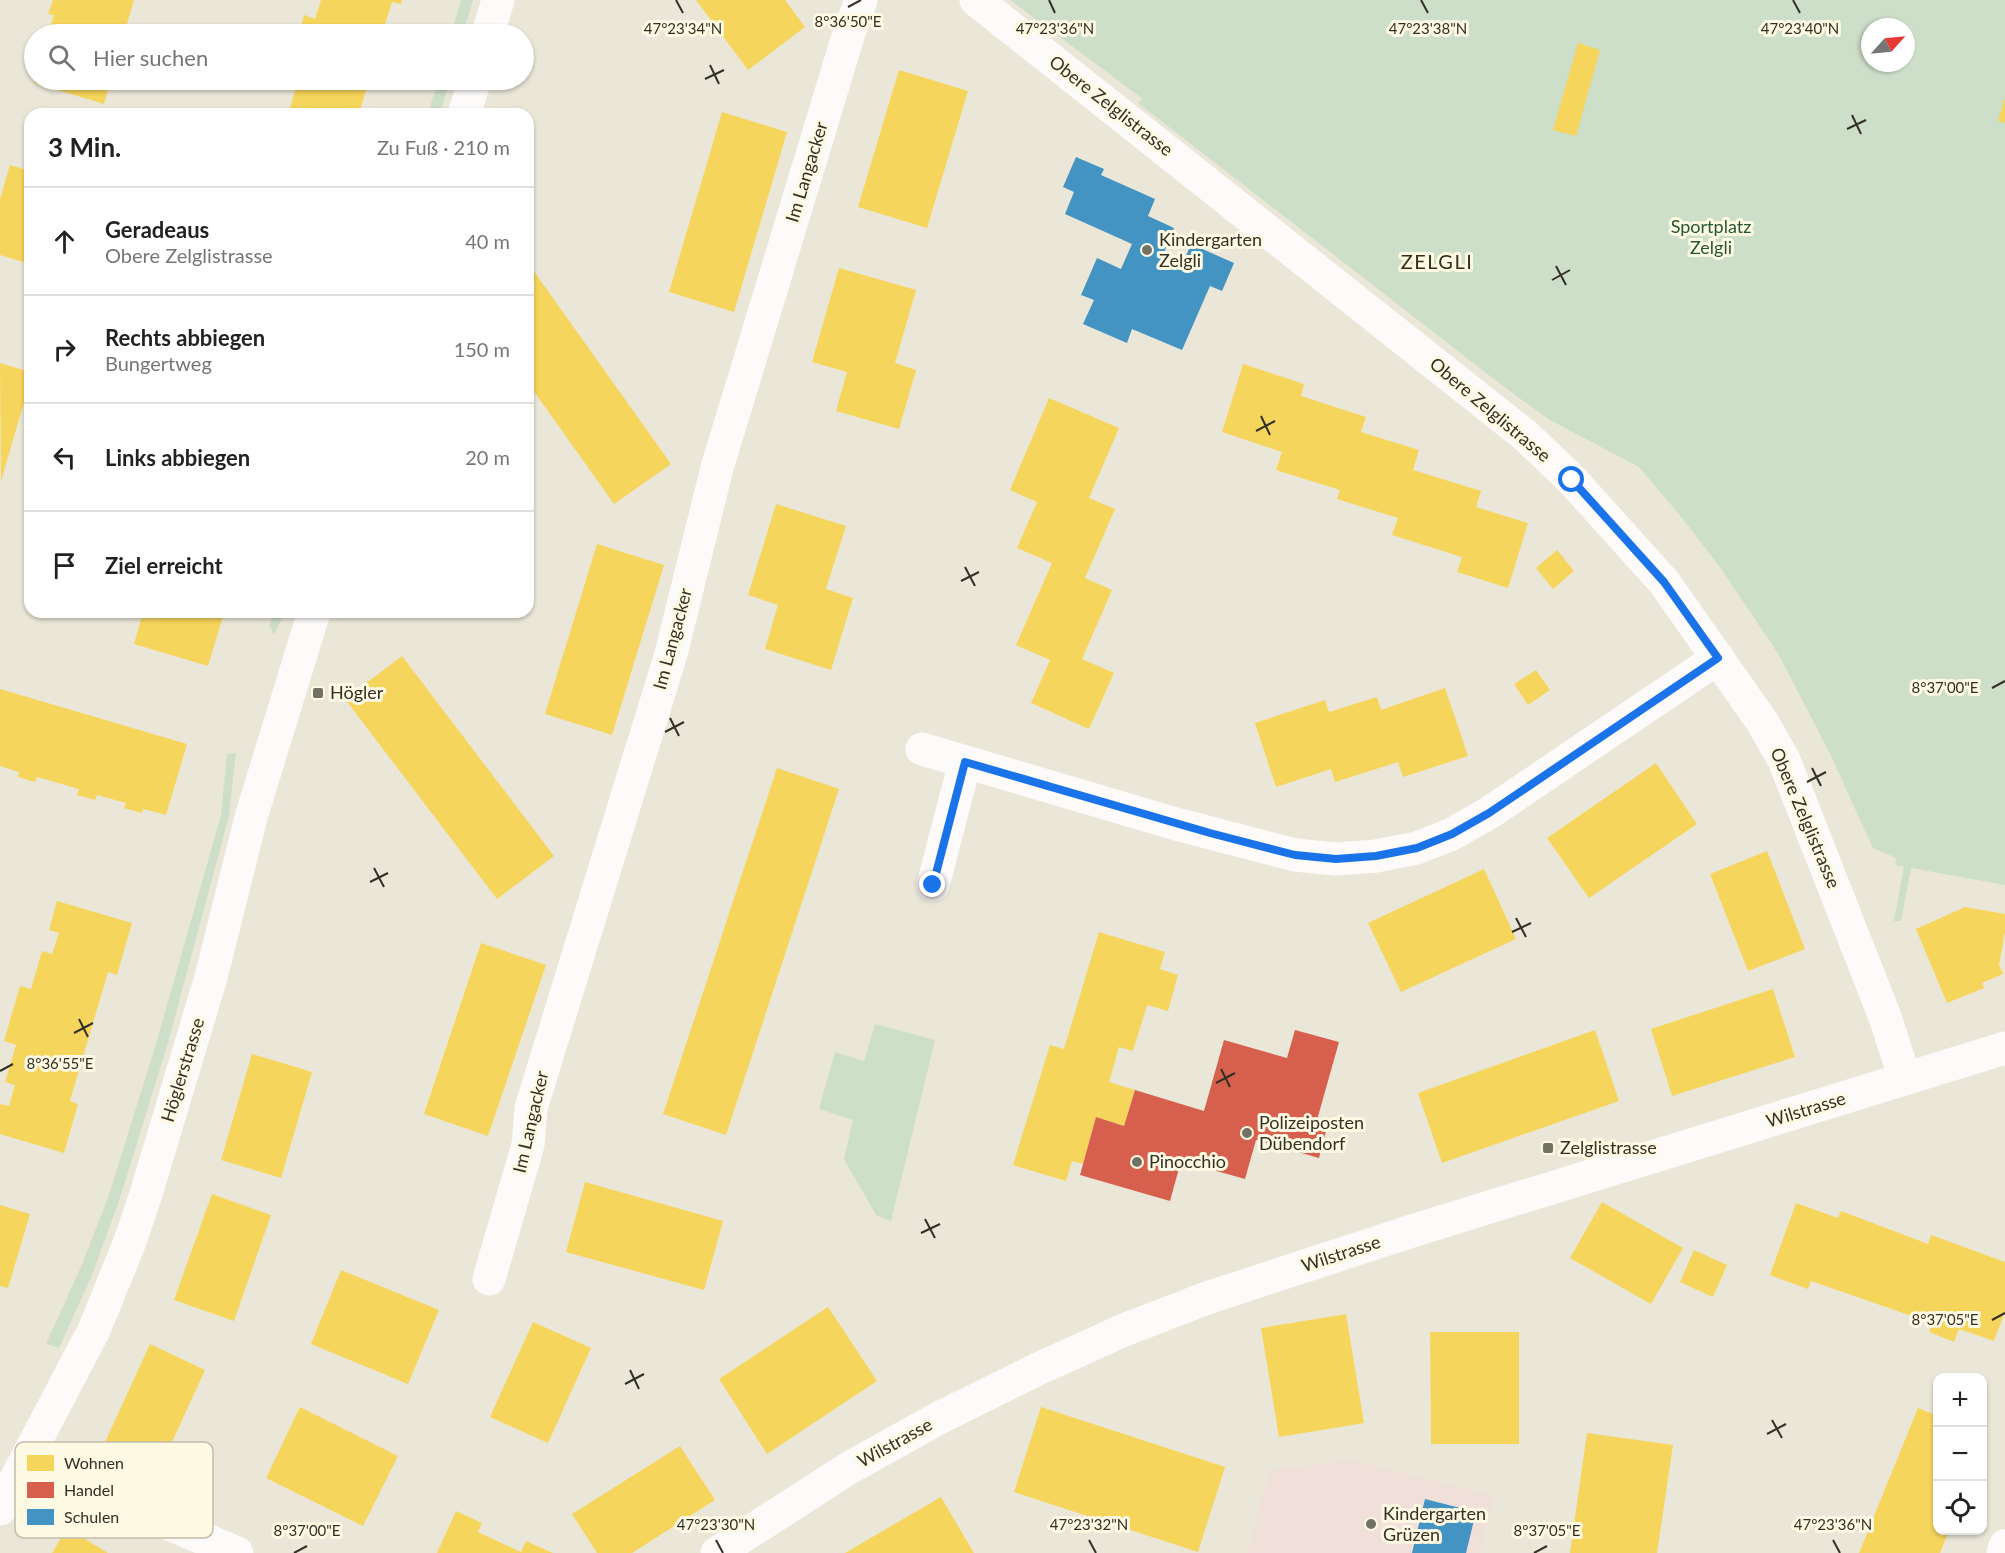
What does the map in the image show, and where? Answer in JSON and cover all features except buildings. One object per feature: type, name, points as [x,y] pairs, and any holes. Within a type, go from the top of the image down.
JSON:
[{"type":"street","points":[[491,24],[498,0]]},
{"type":"street","name":"Im Langacker","points":[[489,1279],[528,1145],[531,1108],[671,654],[717,468],[861,0]]},
{"type":"street","name":"Obere Zelglistrasse","points":[[976,0],[1526,436],[1572,480],[1664,582],[1763,723],[1784,760],[1885,1017],[1905,1079]]},
{"type":"street","points":[[466,108],[472,90]]},
{"type":"street","name":"Höglerstrasse","points":[[35,1442],[94,1330],[129,1244],[212,977],[252,814],[312,618]]},
{"type":"street","points":[[922,749],[1199,830],[1295,855],[1336,859],[1376,856],[1417,848],[1452,834],[1480,818],[1718,658]]},
{"type":"street","points":[[933,885],[965,762]]},
{"type":"street","name":"Wilstrasse","points":[[717,1553],[849,1468],[937,1419],[1124,1330],[1207,1298],[1412,1231],[2005,1048]]},
{"type":"street","name":"Höglerstrasse","points":[[0,1509],[15,1481]]},
{"type":"street","points":[[202,1538],[237,1553]]},
{"type":"street","points":[[2003,1553],[2005,1546]]},
{"type":"shaded area","name":"Kindergarten Grüzen","points":[[1351,1460],[1494,1496],[1480,1553],[1248,1553],[1270,1470]]},
{"type":"green space","points":[[461,0],[473,0],[466,24],[454,24]]},
{"type":"green space","name":"Sportplatz Zelgli","points":[[1010,0],[2005,0],[2005,885],[1911,868],[1901,921],[1894,921],[1904,866],[1895,865],[1896,858],[1873,848],[1831,756],[1779,655],[1722,570],[1639,467],[1550,420],[1503,386],[1138,103],[1143,99]]},
{"type":"green space","points":[[435,90],[447,90],[442,108],[430,108]]},
{"type":"green space","points":[[272,618],[282,618],[274,635],[269,625]]},
{"type":"green space","points":[[236,753],[229,816],[167,1046],[119,1201],[92,1275],[59,1348],[46,1344],[80,1269],[108,1198],[156,1044],[221,815],[227,754]]},
{"type":"green space","points":[[875,1024],[935,1040],[891,1221],[876,1215],[844,1159],[853,1120],[819,1109],[835,1052],[864,1061]]},
{"type":"place","name":"Kindergarten Zelgli","points":[[1147,250]]},
{"type":"place","name":"Högler","points":[[318,693]]},
{"type":"place","name":"Polizeiposten Dübendorf","points":[[1247,1133]]},
{"type":"place","name":"Zelglistrasse","points":[[1548,1148]]},
{"type":"place","name":"Pinocchio","points":[[1137,1162]]},
{"type":"place","name":"Kindergarten Grüzen","points":[[1371,1524]]},
{"type":"district","name":"ZELGLI","points":[[1437,262]]},
{"type":"route","points":[[933,885],[965,762],[1210,833],[1295,855],[1336,859],[1376,856],[1417,848],[1452,834],[1489,813],[1718,658],[1664,582],[1572,480]]}]
